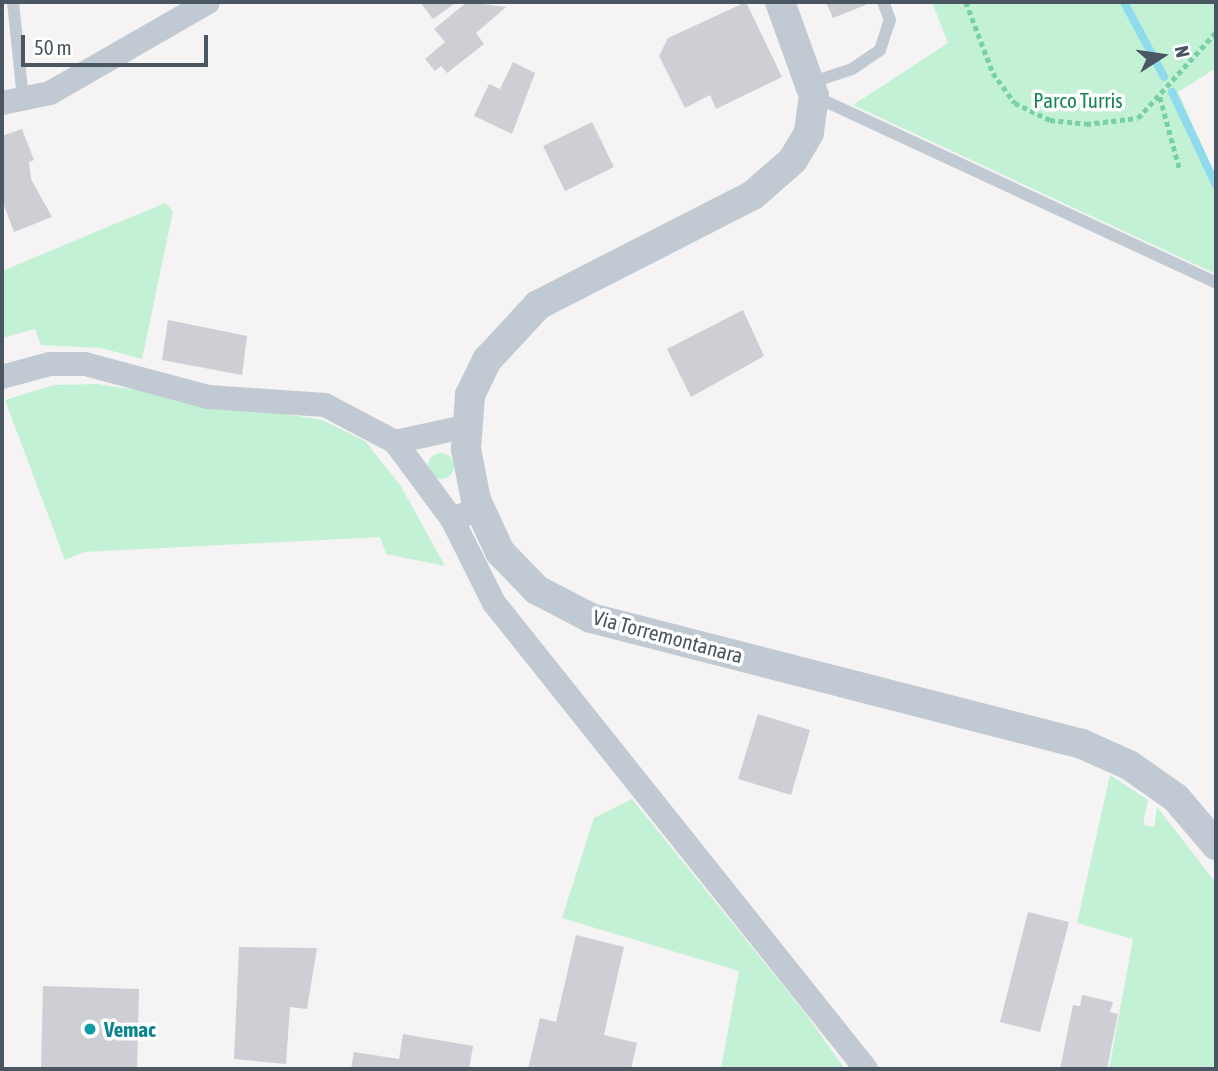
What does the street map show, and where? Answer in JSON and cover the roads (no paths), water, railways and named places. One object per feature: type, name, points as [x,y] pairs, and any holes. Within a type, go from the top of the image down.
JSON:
[{"type":"street","points":[[13,101],[50,93],[208,2]]},
{"type":"street","name":"Via Torremontanara","points":[[780,2],[812,90],[809,133],[798,151],[753,195],[538,305],[506,332],[470,395],[464,426],[466,514],[494,603],[866,1069]]},
{"type":"street","points":[[2,377],[50,364],[85,364],[220,399],[326,405],[394,442],[466,514]]},
{"type":"street","points":[[394,442],[464,426]]},
{"type":"street","name":"Via Torremontanara","points":[[466,514],[517,572],[591,618],[1082,744],[1129,765],[1176,798],[1216,845]]},
{"type":"lane","points":[[13,2],[13,101]]},
{"type":"lane","points":[[812,90],[852,69],[880,50],[890,20],[883,2]]},
{"type":"lane","points":[[812,90],[1216,283]]},
{"type":"waterway","points":[[1124,2],[1164,77]]},
{"type":"waterway","points":[[1172,92],[1216,185]]},
{"type":"place","name":"Vemac","points":[[90,1029]]},
{"type":"park label","name":"Parco Turris","points":[[1078,100]]}]
